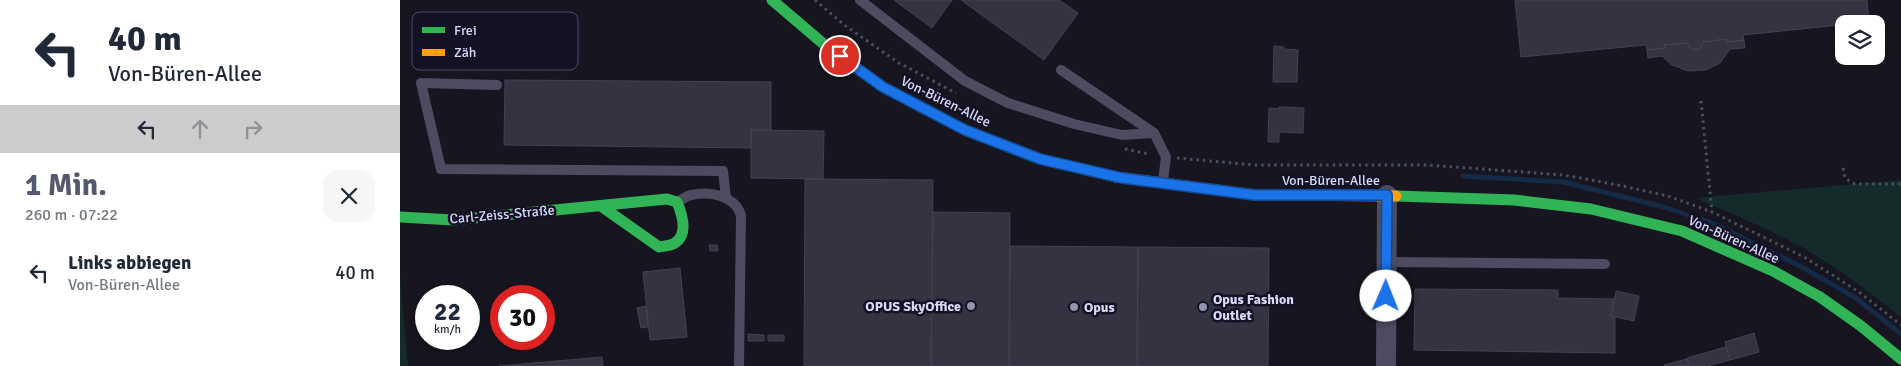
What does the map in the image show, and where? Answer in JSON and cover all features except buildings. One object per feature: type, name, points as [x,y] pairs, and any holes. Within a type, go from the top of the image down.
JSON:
[{"type":"street","name":"Von-Büren-Allee","points":[[772,0],[826,46],[883,87],[965,130],[1040,159],[1162,185],[1255,195],[1387,195],[1514,200],[1590,208],[1682,231],[1773,271],[1820,297],[1861,326],[1901,359]]},
{"type":"street","points":[[1386,366],[1387,195]]},
{"type":"street","name":"Carl-Zeiss-Straße","points":[[401,211],[453,220],[667,199],[677,202]]},
{"type":"street","points":[[601,206],[626,226],[659,247],[674,244],[682,235],[684,216],[677,202]]},
{"type":"lane","points":[[860,0],[965,81],[1008,103],[1074,124],[1122,135],[1154,133]]},
{"type":"lane","points":[[1061,70],[1154,133],[1166,157],[1162,185]]},
{"type":"lane","points":[[497,85],[421,83],[441,169],[723,171],[726,198]]},
{"type":"lane","points":[[677,202],[689,195],[710,193],[726,198],[738,206],[740,215],[739,366]]},
{"type":"lane","points":[[1387,262],[1605,264]]},
{"type":"path","points":[[815,0],[843,24],[899,63],[959,95]]},
{"type":"path","points":[[1701,101],[1712,212]]},
{"type":"path","points":[[1118,148],[1166,157],[1255,165],[1427,165],[1564,174],[1668,196],[1712,212],[1804,257],[1859,292],[1901,325]]},
{"type":"path","points":[[1843,168],[1845,178],[1855,184],[1901,184]]},
{"type":"green space","points":[[1901,180],[1901,317],[1855,282],[1807,250],[1738,216],[1695,198]]},
{"type":"green space","points":[[400,277],[408,366],[400,366]]},
{"type":"waterway","points":[[1463,176],[1563,182],[1664,207],[1712,223],[1800,266],[1856,298],[1901,334]]},
{"type":"traffic: fast","points":[[772,0],[826,46],[883,87],[965,130],[1040,159],[1116,177]]},
{"type":"traffic: fast","points":[[1396,196],[1514,200],[1591,209],[1682,231],[1773,271],[1820,297],[1861,326],[1901,359]]},
{"type":"traffic: fast","points":[[400,217],[453,220],[667,199],[677,202],[683,224],[682,234],[675,243],[659,247],[601,206]]},
{"type":"traffic: slow","points":[[1116,177],[1255,195],[1396,196]]},
{"type":"place","name":"OPUS SkyOffice","points":[[971,306]]},
{"type":"place","name":"Opus","points":[[1074,307]]},
{"type":"place","name":"Opus Fashion Outlet","points":[[1203,307]]},
{"type":"route","points":[[840,56],[883,87],[965,130],[1040,159],[1162,185],[1255,195],[1387,195],[1386,296]]}]
